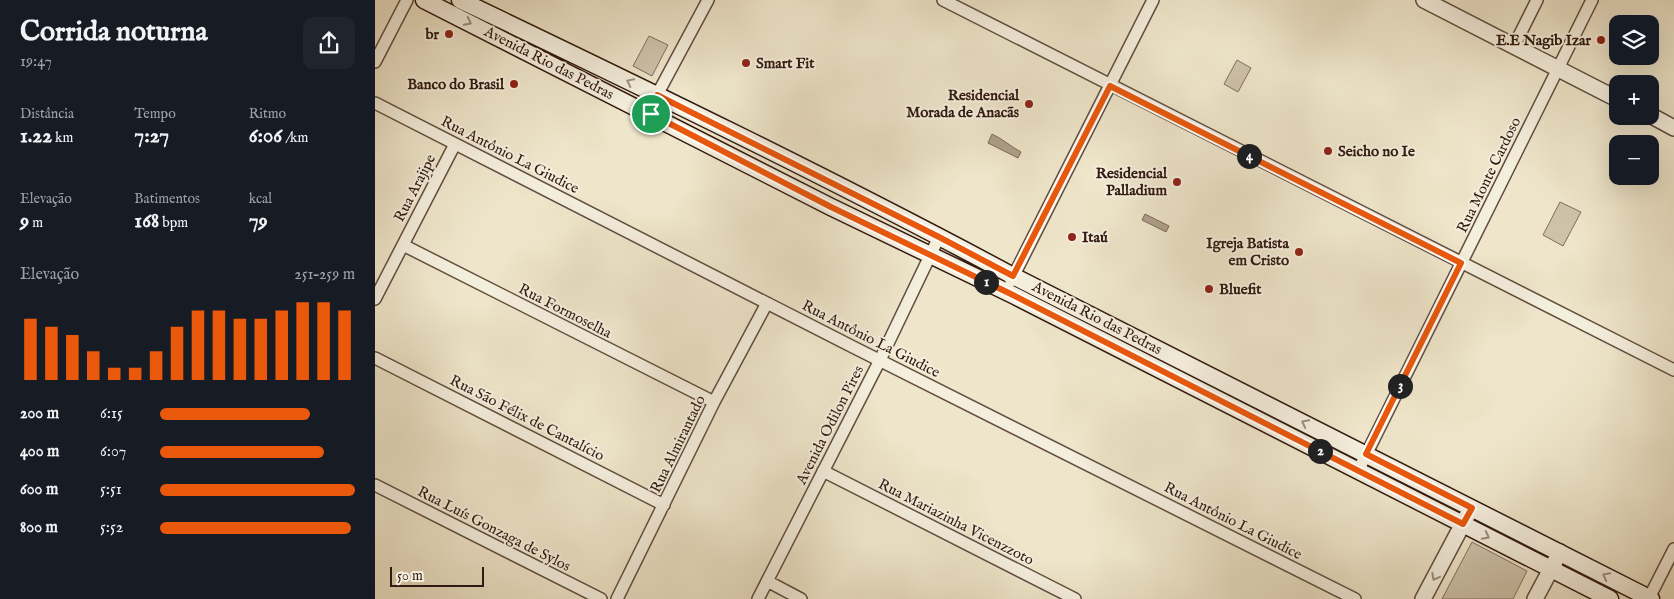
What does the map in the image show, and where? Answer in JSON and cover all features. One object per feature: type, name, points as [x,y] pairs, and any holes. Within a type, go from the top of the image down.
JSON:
[{"type":"main road","name":"Avenida Rio das Pedras","points":[[424,0],[831,207],[1006,291],[1610,599]]},
{"type":"main road","name":"Avenida Rio das Pedras","points":[[460,0],[657,95],[1650,599]]},
{"type":"street","points":[[375,62],[407,0]]},
{"type":"street","points":[[651,114],[657,95],[708,0]]},
{"type":"street","points":[[943,0],[1674,370]]},
{"type":"street","points":[[1006,291],[1153,0]]},
{"type":"street","points":[[1424,0],[1609,95]]},
{"type":"street","points":[[1514,46],[1537,0]]},
{"type":"street","name":"Rua Monte Cardoso","points":[[1358,471],[1592,0]]},
{"type":"street","name":"Rua Antônio La Giudice","points":[[375,103],[1338,595],[1355,599]]},
{"type":"street","points":[[1659,120],[1674,128]]},
{"type":"street","name":"Rua Arajipe","points":[[375,299],[455,144]]},
{"type":"street","name":"Avenida Odilon Pires","points":[[758,599],[880,360],[939,237]]},
{"type":"street","name":"Rua Formoselha","points":[[403,246],[714,402]]},
{"type":"street","name":"Rua Almirantado","points":[[617,599],[665,505],[714,402],[767,303]]},
{"type":"street","name":"Rua São Félix de Cantalício","points":[[375,358],[665,505]]},
{"type":"street","name":"Rua Mariazinha Vicenzzoto","points":[[823,471],[1075,599]]},
{"type":"street","name":"Rua Luís Gonzaga de Sylos","points":[[375,486],[601,599]]},
{"type":"street","points":[[1423,599],[1472,508]]},
{"type":"street","points":[[1650,599],[1674,550]]},
{"type":"street","points":[[1535,599],[1560,552]]},
{"type":"street","points":[[767,581],[801,599]]},
{"type":"shaded area","points":[[649,36],[668,45],[652,76],[633,66]]},
{"type":"shaded area","points":[[1237,60],[1251,68],[1238,92],[1224,84]]},
{"type":"shaded area","points":[[992,134],[1021,152],[1018,158],[988,143]]},
{"type":"shaded area","points":[[1560,202],[1581,212],[1563,246],[1543,235]]},
{"type":"shaded area","points":[[1145,214],[1169,226],[1166,232],[1142,220]]},
{"type":"shaded area","points":[[1472,542],[1527,571],[1513,599],[1442,599]]},
{"type":"place","name":"br","points":[[449,34]]},
{"type":"place","name":"E.E Nagib Izar","points":[[1601,40]]},
{"type":"place","name":"Smart Fit","points":[[746,63]]},
{"type":"place","name":"Banco do Brasil","points":[[514,84]]},
{"type":"place","name":"Residencial Morada de Anacãs","points":[[1029,104]]},
{"type":"place","name":"Seicho no Ie","points":[[1328,151]]},
{"type":"place","name":"Residencial Palladium","points":[[1177,182]]},
{"type":"place","name":"Itaú","points":[[1072,237]]},
{"type":"place","name":"Igreja Batista em Cristo","points":[[1299,252]]},
{"type":"place","name":"Bluefit","points":[[1209,289]]},
{"type":"route","points":[[1110,86],[1461,263],[1366,454],[1472,508],[1463,524],[1013,295],[831,207],[651,114],[657,95],[1013,276],[1110,86]]}]
